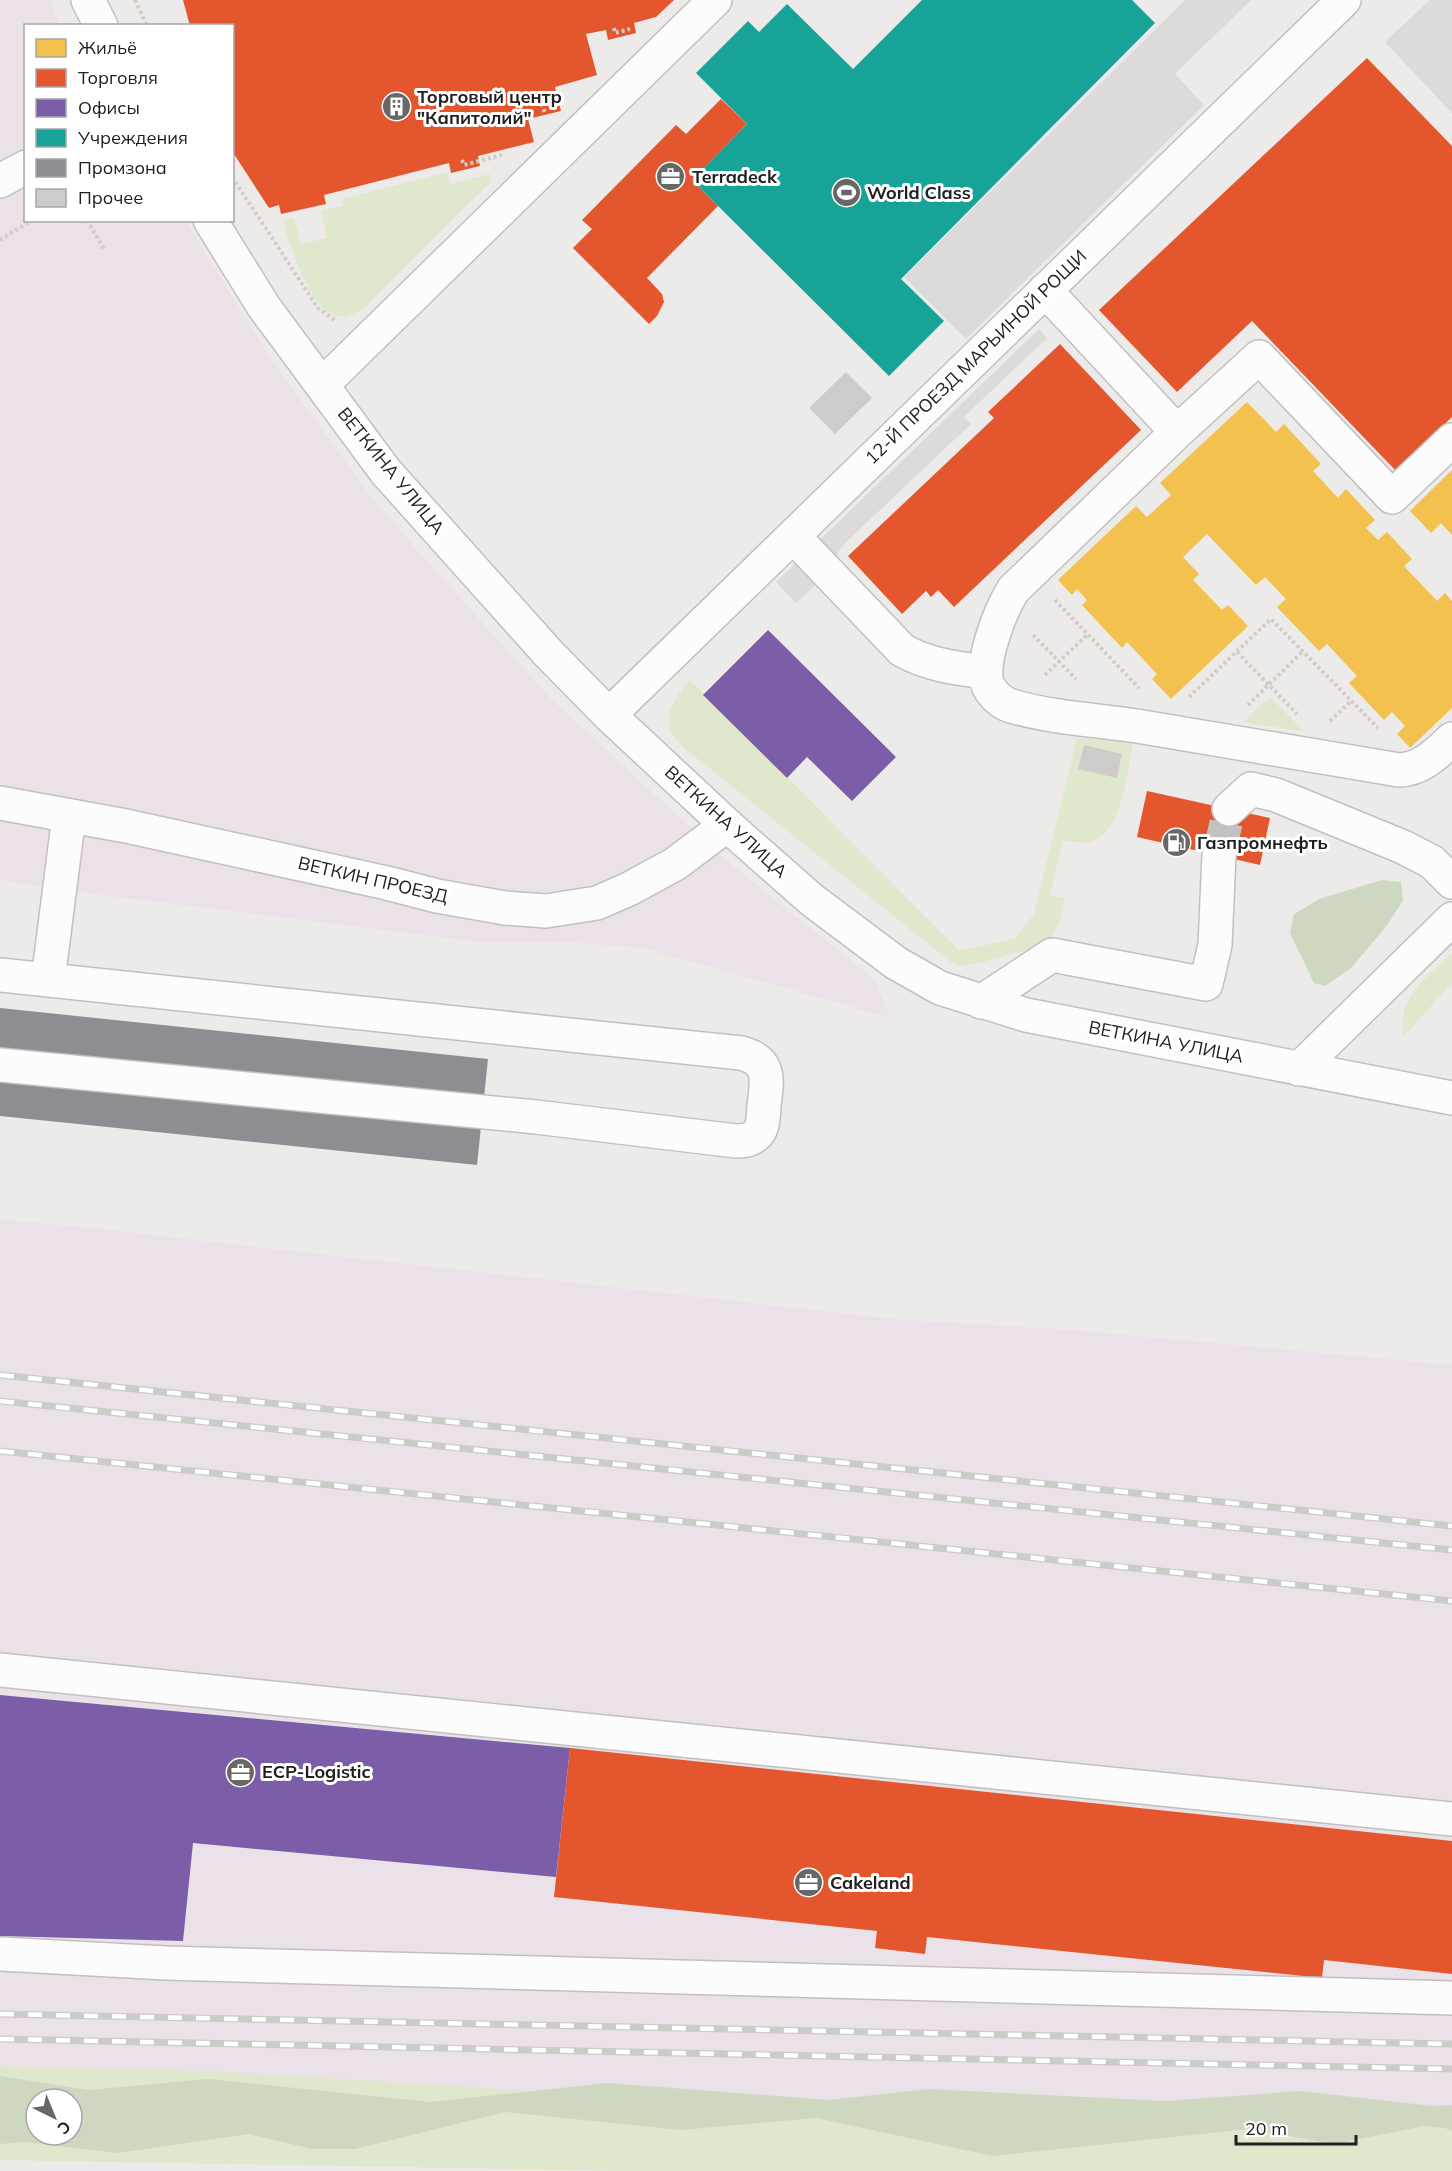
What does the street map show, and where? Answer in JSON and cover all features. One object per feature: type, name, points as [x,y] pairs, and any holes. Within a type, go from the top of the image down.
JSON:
[{"type":"street","points":[[88,0],[100,24]]},
{"type":"street","points":[[322,385],[715,0]]},
{"type":"street","name":"12-Й ПРОЕЗД МАРЬИНОЙ РОЩИ","points":[[609,715],[1344,0]]},
{"type":"street","points":[[0,181],[24,168]]},
{"type":"street","name":"ВЕТКИНА УЛИЦА","points":[[211,222],[264,307],[386,472],[549,654],[609,715],[727,825],[812,900],[896,963],[940,988],[1026,1015],[1452,1098]]},
{"type":"street","points":[[1045,290],[1177,432]]},
{"type":"street","points":[[1452,440],[1392,497],[1259,357],[1177,432],[1013,590],[1004,605],[994,631],[985,672],[989,688],[1001,701],[1013,707],[1399,770],[1416,767],[1434,755],[1452,738]]},
{"type":"street","points":[[794,536],[902,650],[915,658],[941,666],[985,672]]},
{"type":"street","points":[[1229,809],[1251,789],[1276,795],[1403,847],[1431,862],[1452,882]]},
{"type":"street","name":"ВЕТКИН ПРОЕЗД","points":[[0,803],[126,826],[437,896],[505,908],[546,911],[597,903],[629,890],[675,864],[727,825]]},
{"type":"street","points":[[48,980],[69,816]]},
{"type":"street","points":[[981,1002],[1052,955],[1206,984],[1215,945],[1219,855]]},
{"type":"street","points":[[1299,1069],[1452,919]]},
{"type":"street","points":[[0,975],[741,1053],[759,1062],[767,1077],[761,1128],[753,1138],[736,1141],[536,1117],[0,1065]]},
{"type":"street","points":[[0,1671],[1452,1819]]},
{"type":"street","points":[[0,1954],[166,1963],[1452,1998]]},
{"type":"path","points":[[135,0],[146,24]]},
{"type":"path","points":[[614,28],[615,33],[625,30]]},
{"type":"path","points":[[538,92],[543,107]]},
{"type":"path","points":[[462,160],[464,165],[479,161]]},
{"type":"path","points":[[234,180],[318,308],[334,320],[343,321]]},
{"type":"path","points":[[0,240],[29,222]]},
{"type":"path","points":[[88,222],[104,249]]},
{"type":"path","points":[[1030,573],[1143,692]]},
{"type":"path","points":[[1004,605],[1118,723]]},
{"type":"path","points":[[1183,703],[1272,619],[1416,767]]},
{"type":"path","points":[[1013,707],[1088,634]]},
{"type":"path","points":[[1237,651],[1301,717]]},
{"type":"path","points":[[1214,739],[1303,651]]},
{"type":"shaded area","points":[[0,0],[50,0],[59,24],[24,24],[24,222],[187,222],[271,359],[369,494],[417,550],[552,700],[729,863],[874,979],[891,1018],[643,948],[580,943],[480,942],[43,888],[0,879]]},
{"type":"shaded area","points":[[1185,0],[1251,0],[1175,74],[1204,105],[966,339],[904,277]]},
{"type":"shaded area","points":[[1430,0],[1452,0],[1452,113],[1385,42]]},
{"type":"shaded area","points":[[1430,0],[1452,0],[1452,26],[1409,67],[1385,42]]},
{"type":"shaded area","points":[[1452,66],[1452,113],[1429,88]]},
{"type":"shaded area","points":[[1039,329],[1047,338],[964,417],[971,424],[843,545],[836,557],[838,564],[796,603],[776,582]]},
{"type":"shaded area","points":[[0,1220],[74,1226],[893,1319],[1074,1330],[1452,1365],[1452,2136],[84,2135],[84,2087],[24,2087],[24,2110],[0,2133]]},
{"type":"green space","points":[[447,172],[450,184],[490,174],[492,181],[364,308],[341,317],[324,309],[301,273],[283,221],[294,218],[301,244],[327,238],[321,211],[343,206],[342,199]]},
{"type":"green space","points":[[690,680],[960,951],[1016,938],[1034,914],[1077,738],[1133,743],[1118,812],[1104,834],[1095,840],[1079,842],[1063,840],[1050,895],[1065,899],[1060,921],[1050,939],[1020,952],[962,966],[951,962],[683,747],[671,732],[669,718],[673,704]]},
{"type":"green space","points":[[1270,697],[1305,732],[1243,722]]},
{"type":"green space","points":[[1382,880],[1401,882],[1403,901],[1385,928],[1351,968],[1325,986],[1314,983],[1290,933],[1294,914],[1319,899]]},
{"type":"green space","points":[[1452,953],[1452,983],[1404,1036],[1403,1022],[1409,999],[1424,980]]},
{"type":"green space","points":[[0,2066],[208,2071],[864,2111],[1452,2123],[1452,2171],[620,2171],[0,2160]]},
{"type":"green space","points":[[0,2076],[70,2087],[24,2087],[24,2142],[0,2144]]},
{"type":"green space","points":[[208,2079],[430,2102],[607,2083],[829,2100],[929,2089],[1165,2101],[1301,2091],[1432,2106],[1452,2105],[1452,2131],[1424,2126],[1335,2144],[1249,2129],[993,2156],[816,2118],[681,2130],[505,2112],[355,2149],[312,2149],[249,2134],[118,2153],[67,2147],[84,2147],[84,2089]]},
{"type":"building: Жильё","points":[[1247,402],[1276,432],[1284,424],[1321,464],[1313,471],[1338,498],[1346,489],[1375,520],[1366,528],[1378,540],[1387,532],[1412,559],[1404,566],[1437,601],[1445,593],[1452,601],[1452,708],[1410,748],[1397,734],[1405,726],[1392,712],[1384,720],[1349,683],[1357,676],[1327,644],[1319,651],[1277,607],[1286,599],[1265,577],[1256,585],[1207,534],[1183,557],[1199,574],[1193,580],[1222,610],[1228,605],[1248,626],[1171,699],[1152,679],[1157,674],[1127,642],[1122,648],[1082,605],[1087,600],[1077,589],[1072,595],[1058,580],[1136,506],[1147,517],[1171,495],[1160,483]]},
{"type":"building: Жильё","points":[[1452,470],[1452,535],[1441,523],[1431,533],[1410,511]]},
{"type":"building: Торговля","name":"Торговый центр \"Капитолий\"","points":[[183,0],[674,0],[656,17],[634,23],[636,33],[608,40],[606,30],[586,34],[597,75],[555,87],[561,111],[528,119],[534,142],[478,156],[480,166],[451,173],[449,163],[324,195],[326,204],[281,214],[279,205],[269,208],[234,154],[234,24],[189,24]]},
{"type":"building: Торговля","points":[[1367,58],[1452,146],[1452,417],[1396,471],[1252,321],[1177,392],[1099,310]]},
{"type":"building: Торговля","points":[[721,99],[747,124],[692,180],[718,206],[647,278],[662,294],[664,302],[657,316],[649,324],[573,248],[592,229],[582,220],[676,125],[686,134]]},
{"type":"building: Торговля","points":[[1060,344],[1141,430],[954,607],[938,590],[931,597],[926,591],[902,614],[848,556],[994,418],[988,412]]},
{"type":"building: Торговля","points":[[1147,791],[1270,818],[1260,865],[1137,837]]},
{"type":"building: Торговля","points":[[570,1748],[1452,1841],[1452,1974],[1324,1960],[1322,1978],[927,1937],[925,1954],[875,1948],[877,1931],[554,1897]]},
{"type":"building: Офисы","points":[[768,630],[896,757],[852,801],[807,757],[787,778],[703,695]]},
{"type":"building: Офисы","points":[[0,1695],[570,1748],[556,1877],[193,1843],[183,1941],[0,1936]]},
{"type":"building: Учреждения","name":"World Class","points":[[922,0],[1132,0],[1155,23],[901,279],[944,321],[889,376],[692,180],[747,124],[696,73],[748,21],[759,32],[787,4],[853,69]]},
{"type":"building: Промзона","points":[[0,1008],[488,1059],[477,1165],[0,1116]]},
{"type":"building: Прочее","points":[[846,372],[872,398],[835,434],[809,408]]},
{"type":"building: Прочее","points":[[1084,745],[1122,754],[1117,778],[1078,769]]},
{"type":"tunnel","points":[[1219,855],[1229,809]]},
{"type":"railway","points":[[0,1375],[1452,1526]]},
{"type":"railway","points":[[0,1401],[1452,1550]]},
{"type":"railway","points":[[0,1451],[1452,1601]]},
{"type":"railway","points":[[0,2014],[1452,2044]]},
{"type":"railway","points":[[0,2039],[1452,2069]]},
{"type":"place","name":"Торговый центр \"Капитолий\"","points":[[396,107]]},
{"type":"place","name":"Terradeck","points":[[671,177]]},
{"type":"place","name":"World Class","points":[[846,193]]},
{"type":"place","name":"Газпромнефть","points":[[1176,843]]},
{"type":"place","name":"ECP-Logistic","points":[[241,1772]]},
{"type":"place","name":"Cakeland","points":[[809,1883]]}]
